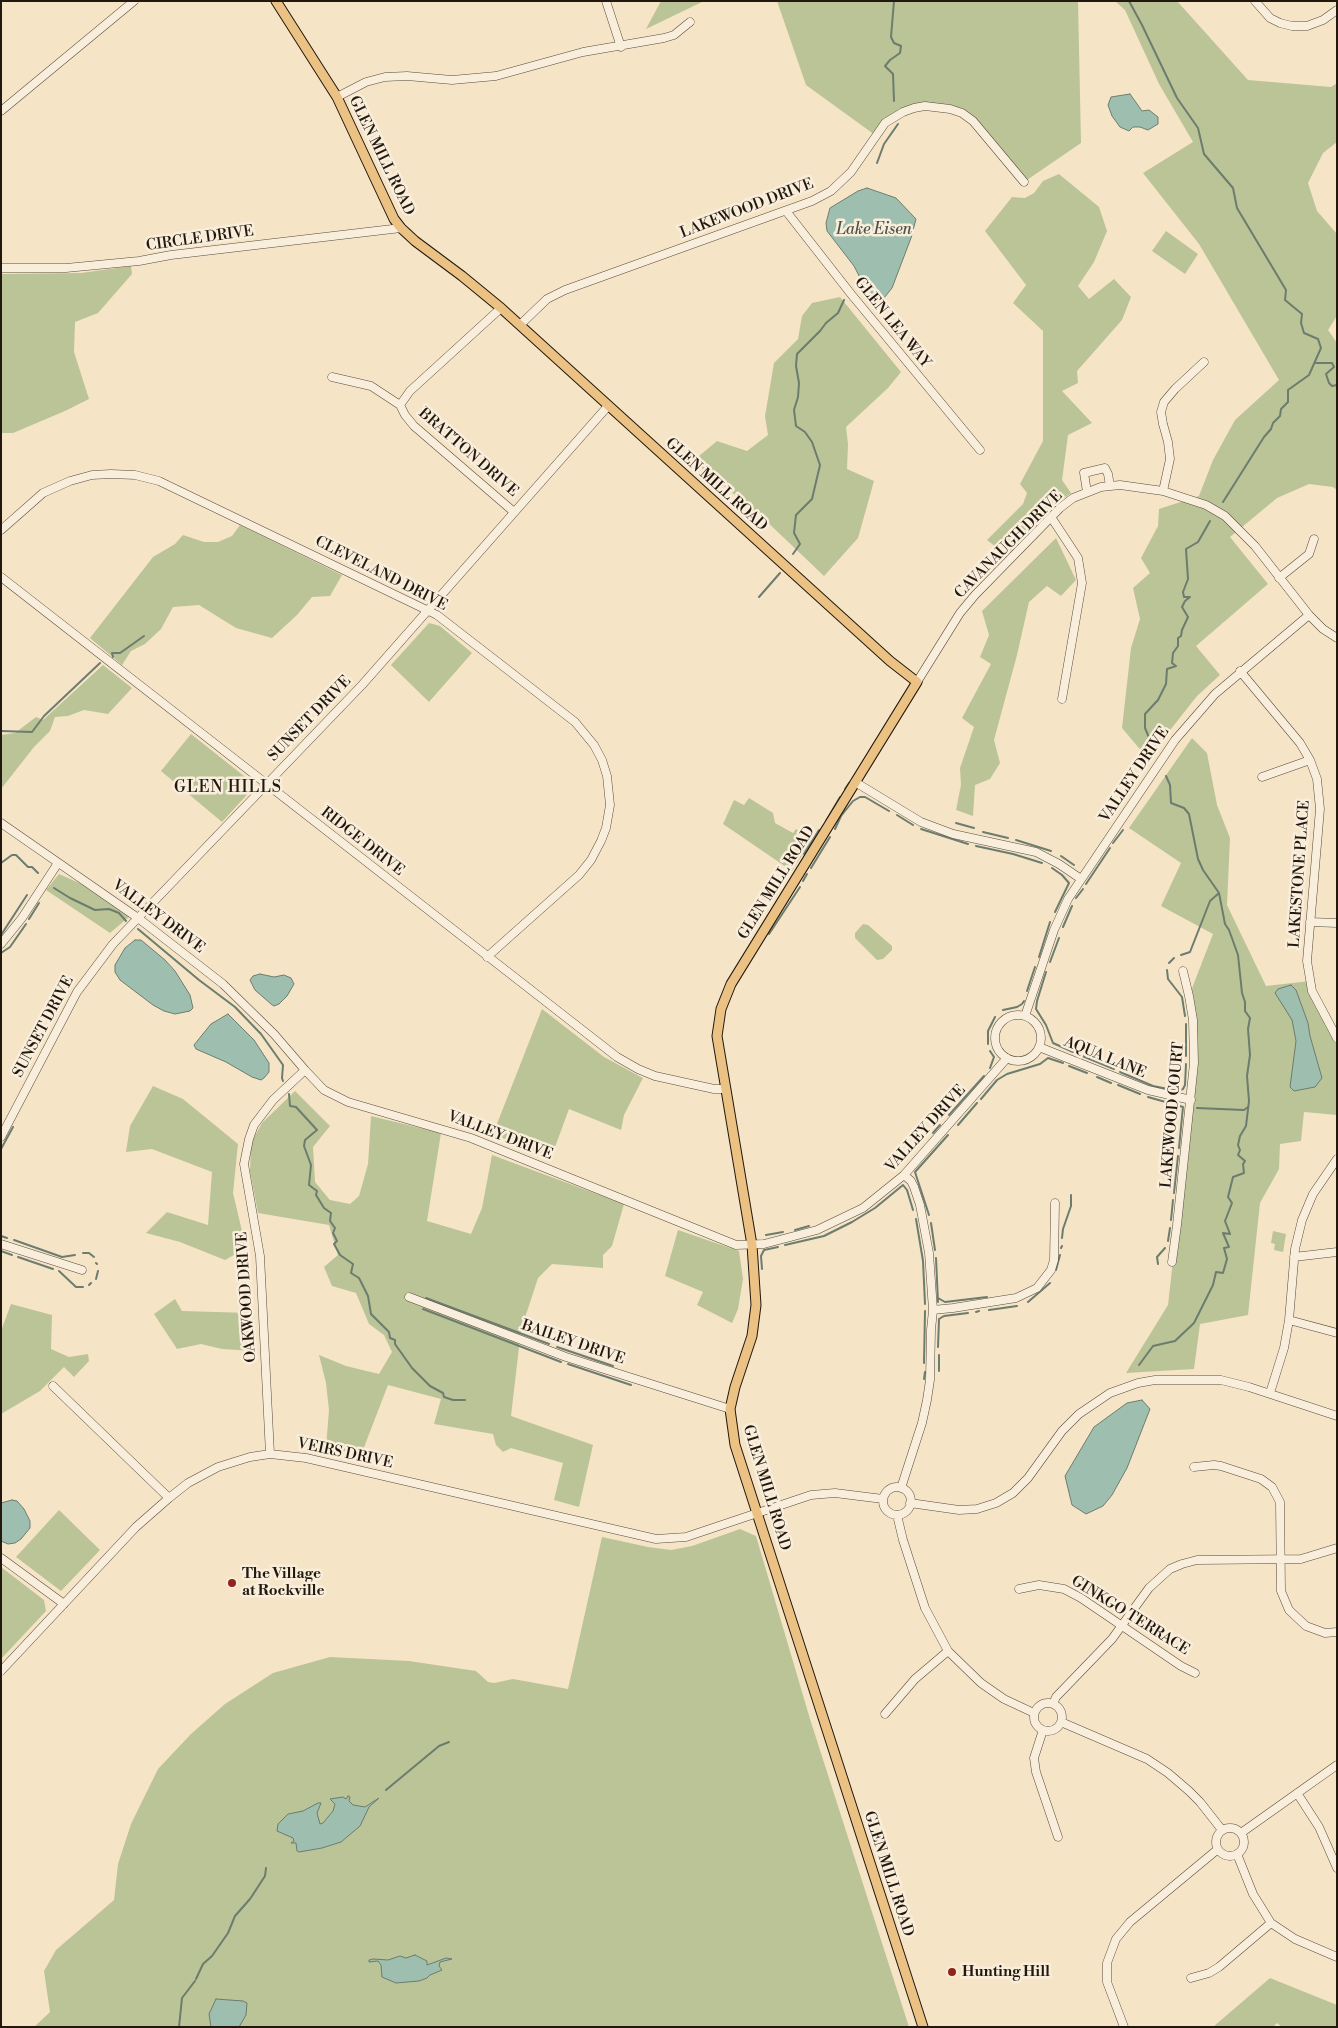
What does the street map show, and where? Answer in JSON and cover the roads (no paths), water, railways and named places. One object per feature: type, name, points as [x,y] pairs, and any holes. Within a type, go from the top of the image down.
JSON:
[{"type":"main road","name":"GLEN MILL ROAD","points":[[276,1],[337,98],[394,219],[401,228],[415,242],[462,276],[501,308],[890,661],[916,682],[745,961],[724,999],[719,1018],[718,1036],[725,1089],[752,1245],[756,1306],[750,1343],[735,1387],[730,1409],[735,1444],[923,2027]]},
{"type":"street","points":[[1,111],[134,1]]},
{"type":"street","points":[[606,1],[621,47]]},
{"type":"street","points":[[1255,1],[1270,18],[1292,26],[1307,26],[1323,20],[1337,10]]},
{"type":"street","points":[[337,98],[366,82],[385,77],[407,76],[452,80],[480,79],[583,52],[621,47],[664,38],[674,35],[690,22]]},
{"type":"street","name":"LAKEWOOD DRIVE","points":[[520,325],[547,299],[565,290],[786,211],[831,191],[851,172],[885,123],[902,112],[925,106],[950,109],[962,113],[973,121],[1024,182]]},
{"type":"street","name":"GLEN LEA WAY","points":[[786,211],[828,266],[980,450]]},
{"type":"street","name":"CIRCLE DRIVE","points":[[1,268],[66,268],[139,262],[172,255],[401,228]]},
{"type":"street","name":"BRATTON DRIVE","points":[[501,308],[410,391],[400,405],[404,415],[414,426],[514,512]]},
{"type":"street","points":[[1163,491],[1170,459],[1161,412],[1164,402],[1204,362]]},
{"type":"street","points":[[332,377],[371,386],[400,405]]},
{"type":"street","name":"SUNSET DRIVE","points":[[1,1137],[77,992],[113,944],[362,685],[608,406]]},
{"type":"street","points":[[1087,492],[1084,473],[1104,468],[1108,474],[1110,486]]},
{"type":"street","name":"CLEVELAND DRIVE","points":[[1,530],[43,493],[57,486],[92,475],[135,475],[148,477],[177,488],[437,614],[581,728],[599,754],[608,784],[608,818],[601,841],[591,860],[579,875],[487,956]]},
{"type":"street","name":"CAVANAUGH DRIVE","points":[[916,682],[960,613],[1051,517],[1073,498],[1110,486],[1140,486],[1163,491],[1206,505],[1225,516],[1254,546],[1309,615],[1337,638]]},
{"type":"street","points":[[1051,517],[1078,558],[1082,583],[1062,699]]},
{"type":"street","points":[[1279,578],[1309,554],[1314,538]]},
{"type":"street","name":"RIDGE DRIVE","points":[[1,577],[605,1048],[633,1066],[667,1079],[714,1089],[725,1089]]},
{"type":"street","name":"VALLEY DRIVE","points":[[1025,1016],[1060,914],[1081,879],[1185,727],[1205,704],[1240,671],[1309,615]]},
{"type":"street","name":"LAKESTONE PLACE","points":[[1240,671],[1300,743],[1310,760],[1319,787],[1320,809],[1307,961],[1310,981],[1316,999],[1337,1038]]},
{"type":"street","points":[[1262,777],[1310,760]]},
{"type":"street","points":[[855,782],[921,822],[953,834],[1036,852],[1081,879]]},
{"type":"street","name":"VALLEY DRIVE","points":[[1,823],[138,918],[241,1001],[274,1034],[324,1090],[345,1101],[471,1138],[736,1245],[752,1245],[790,1238],[817,1230],[863,1208],[904,1175],[1007,1058]]},
{"type":"street","points":[[1,944],[22,918],[58,862]]},
{"type":"street","points":[[1310,922],[1337,923]]},
{"type":"street","name":"LAKEWOOD COURT","points":[[1172,1262],[1178,1225],[1191,1100],[1194,1036],[1190,996],[1183,971]]},
{"type":"street","points":[[1010,1016],[1025,1016],[1037,1025],[1040,1032],[1039,1047],[1029,1058],[1014,1060],[1007,1058],[997,1047],[995,1040],[998,1025],[1010,1016]]},
{"type":"street","name":"AQUA LANE","points":[[1039,1047],[1158,1093],[1191,1100]]},
{"type":"street","name":"OAKWOOD DRIVE","points":[[270,1454],[260,1256],[244,1164],[254,1125],[269,1105],[305,1070]]},
{"type":"street","points":[[1270,1394],[1284,1348],[1289,1320],[1294,1257],[1298,1234],[1313,1194],[1337,1159]]},
{"type":"street","points":[[901,1488],[922,1423],[927,1400],[930,1380],[933,1310],[929,1253],[920,1205],[911,1181],[904,1175]]},
{"type":"street","points":[[933,1310],[1016,1298],[1037,1288],[1051,1270],[1054,1260],[1054,1203]]},
{"type":"street","points":[[1,1244],[82,1270]]},
{"type":"street","points":[[1294,1257],[1337,1252]]},
{"type":"street","name":"BAILEY DRIVE","points":[[409,1297],[574,1360],[730,1409]]},
{"type":"street","points":[[1289,1320],[1337,1333]]},
{"type":"street","points":[[910,1503],[959,1510],[977,1509],[996,1503],[1013,1493],[1028,1478],[1062,1431],[1079,1414],[1100,1398],[1122,1388],[1155,1380],[1221,1380],[1337,1416]]},
{"type":"street","points":[[53,1386],[168,1498]]},
{"type":"street","name":"VEIRS DRIVE","points":[[1,1671],[136,1527],[168,1498],[188,1483],[218,1467],[242,1458],[270,1454],[306,1458],[656,1539],[686,1537],[800,1497],[835,1493],[883,1499]]},
{"type":"street","points":[[1194,1467],[1222,1466],[1261,1479],[1272,1487],[1280,1502],[1281,1591],[1289,1610],[1306,1626],[1325,1633],[1337,1632]]},
{"type":"street","points":[[892,1488],[901,1488],[909,1496],[910,1503],[906,1511],[897,1515],[886,1510],[883,1499],[885,1494],[892,1488]]},
{"type":"street","points":[[897,1515],[925,1608],[948,1651],[993,1692],[1034,1713]]},
{"type":"street","points":[[1053,1704],[1056,1697],[1101,1652],[1155,1581],[1170,1569],[1182,1564],[1206,1559],[1301,1559],[1337,1548]]},
{"type":"street","points":[[1,1558],[64,1604]]},
{"type":"street","name":"GINKGO TERRACE","points":[[1019,1589],[1039,1585],[1064,1589],[1081,1598],[1181,1666],[1196,1673]]},
{"type":"street","points":[[885,1714],[915,1679],[948,1651]]},
{"type":"street","points":[[1053,1704],[1039,1706],[1034,1713],[1036,1725],[1043,1730],[1051,1730],[1061,1722]]},
{"type":"street","points":[[1053,1704],[1061,1714],[1061,1722]]},
{"type":"street","points":[[1061,1722],[1147,1759],[1168,1773],[1200,1802],[1222,1830]]},
{"type":"street","points":[[1043,1730],[1034,1758],[1036,1772],[1058,1837]]},
{"type":"street","points":[[1241,1833],[1337,1765]]},
{"type":"street","points":[[1297,1793],[1319,1827],[1337,1868]]},
{"type":"street","points":[[1234,1828],[1241,1833],[1244,1842],[1243,1847],[1236,1854],[1228,1856],[1218,1850],[1216,1846],[1217,1837],[1222,1830],[1234,1828]]},
{"type":"street","points":[[1124,2027],[1107,1982],[1107,1963],[1116,1939],[1130,1922],[1218,1850]]},
{"type":"street","points":[[1236,1854],[1253,1894],[1271,1923],[1295,1939],[1337,1957]]},
{"type":"street","points":[[1191,1978],[1209,1973],[1219,1967],[1271,1923]]},
{"type":"water","points":[[1130,94],[1142,111],[1149,110],[1158,117],[1158,124],[1148,130],[1133,127],[1129,131],[1120,127],[1112,116],[1108,105],[1111,97]]},
{"type":"water","name":"Lake Eisen","points":[[867,188],[896,198],[916,219],[911,238],[892,288],[880,303],[872,301],[854,266],[827,231],[826,223],[830,208],[858,191]]},
{"type":"water","points":[[135,940],[141,940],[175,971],[190,995],[193,1008],[190,1011],[175,1014],[164,1011],[120,980],[115,972],[115,965],[125,948]]},
{"type":"water","points":[[260,974],[274,977],[284,975],[291,978],[294,984],[287,996],[279,1004],[274,1006],[255,990],[250,980],[253,976]]},
{"type":"water","points":[[1291,985],[1296,990],[1308,1023],[1322,1078],[1315,1087],[1294,1091],[1290,1087],[1296,1041],[1292,1020],[1275,993],[1278,989]]},
{"type":"water","points":[[228,1014],[254,1040],[269,1063],[269,1072],[261,1080],[196,1049],[194,1045],[211,1024]]},
{"type":"water","points":[[1142,1400],[1150,1409],[1127,1468],[1112,1495],[1103,1506],[1086,1514],[1072,1505],[1065,1476],[1094,1427],[1127,1403]]},
{"type":"water","points":[[12,1500],[17,1501],[24,1509],[30,1521],[30,1528],[21,1539],[15,1543],[8,1544],[1,1541],[1,1503]]},
{"type":"water","points":[[348,1796],[350,1797],[349,1801],[353,1805],[365,1807],[379,1798],[369,1807],[360,1826],[341,1842],[299,1852],[297,1851],[296,1843],[291,1843],[294,1841],[293,1838],[277,1831],[278,1824],[288,1814],[303,1811],[318,1803],[321,1803],[317,1813],[320,1824],[323,1823],[333,1811],[335,1804],[330,1799],[343,1797],[346,1799]]},
{"type":"water","points":[[415,1955],[427,1961],[427,1965],[446,1958],[452,1959],[440,1962],[439,1966],[442,1970],[427,1978],[419,1981],[396,1983],[382,1977],[381,1965],[378,1961],[369,1962],[369,1960],[373,1959],[388,1960],[400,1956],[406,1958]]},
{"type":"water","points":[[216,1999],[247,2003],[246,2015],[239,2027],[211,2027],[209,2014]]},
{"type":"waterway","points":[[894,1],[891,37],[894,43],[901,46],[900,53],[885,66],[893,74],[894,101]]},
{"type":"waterway","points":[[1129,1],[1177,98],[1198,128],[1204,154],[1233,188],[1237,208],[1286,290],[1285,300],[1302,314],[1301,323],[1304,333],[1318,339],[1321,348],[1309,375],[1288,390],[1288,402],[1281,409],[1280,416],[1273,423],[1271,429],[1223,502]]},
{"type":"waterway","points":[[877,163],[884,144],[898,124]]},
{"type":"waterway","points":[[793,554],[800,544],[794,533],[796,515],[812,499],[820,465],[812,442],[805,432],[796,426],[794,410],[798,397],[799,383],[796,366],[797,354],[838,313],[844,300]]},
{"type":"waterway","points":[[1315,363],[1332,363],[1334,367],[1326,374],[1329,383],[1332,386],[1337,385]]},
{"type":"waterway","points":[[1153,747],[1145,728],[1145,714],[1158,700],[1166,684],[1167,669],[1176,666],[1172,663],[1173,653],[1178,646],[1178,638],[1181,636],[1188,617],[1182,607],[1190,597],[1184,597],[1183,592],[1188,579],[1186,549],[1198,542],[1210,521]]},
{"type":"waterway","points":[[759,597],[780,573]]},
{"type":"waterway","points":[[113,657],[112,653],[120,653],[144,636]]},
{"type":"waterway","points":[[1,731],[32,732],[44,716],[100,663]]},
{"type":"waterway","points":[[1139,1365],[1153,1346],[1175,1341],[1194,1323],[1213,1285],[1216,1272],[1223,1273],[1227,1259],[1224,1248],[1229,1247],[1223,1233],[1230,1234],[1225,1221],[1232,1203],[1228,1197],[1233,1177],[1244,1173],[1243,1164],[1245,1161],[1238,1155],[1240,1150],[1238,1145],[1240,1136],[1246,1126],[1249,1101],[1247,1076],[1250,1055],[1248,1029],[1250,1018],[1245,1011],[1238,955],[1225,924],[1219,893],[1203,870],[1198,859],[1189,814],[1184,808],[1171,803],[1170,785],[1166,776]]},
{"type":"waterway","points":[[845,789],[849,783]]},
{"type":"waterway","points":[[826,821],[840,797]]},
{"type":"waterway","points":[[835,829],[841,816],[853,801],[860,797],[865,797],[889,811]]},
{"type":"waterway","points":[[897,815],[913,825]]},
{"type":"waterway","points":[[956,823],[974,828]]},
{"type":"waterway","points":[[921,829],[968,844]]},
{"type":"waterway","points":[[804,854],[819,830]]},
{"type":"waterway","points":[[1113,843],[1123,830]]},
{"type":"waterway","points":[[983,832],[1008,838]]},
{"type":"waterway","points":[[811,868],[830,837]]},
{"type":"waterway","points":[[1016,840],[1051,851]]},
{"type":"waterway","points":[[976,846],[1042,863]]},
{"type":"waterway","points":[[1086,884],[1110,848]]},
{"type":"waterway","points":[[1,863],[12,855],[16,855],[28,867],[32,867],[38,873]]},
{"type":"waterway","points":[[1061,856],[1074,865]]},
{"type":"waterway","points":[[1052,868],[1069,883],[1055,912]]},
{"type":"waterway","points":[[803,881],[807,874]]},
{"type":"waterway","points":[[769,934],[800,887]]},
{"type":"waterway","points":[[54,888],[95,910],[109,909],[119,913],[126,921]]},
{"type":"waterway","points":[[1076,898],[1083,889]]},
{"type":"waterway","points":[[1181,955],[1190,952],[1210,901],[1219,893]]},
{"type":"waterway","points":[[1,935],[27,895]]},
{"type":"waterway","points":[[29,919],[39,903]]},
{"type":"waterway","points":[[1063,927],[1072,906]]},
{"type":"waterway","points":[[1039,957],[1050,922]]},
{"type":"waterway","points":[[1,953],[10,947],[26,924]]},
{"type":"waterway","points":[[138,929],[199,980],[235,1007],[261,1034],[283,1065],[283,1081]]},
{"type":"waterway","points":[[1050,962],[1059,938]]},
{"type":"waterway","points":[[1169,963],[1174,958]]},
{"type":"waterway","points":[[1027,991],[1035,967]]},
{"type":"waterway","points":[[1167,970],[1168,979],[1182,997],[1185,1016]]},
{"type":"waterway","points":[[1046,972],[1036,1009],[1046,1025],[1053,1043],[1073,1052]]},
{"type":"waterway","points":[[1003,1010],[1017,1007],[1024,1001]]},
{"type":"waterway","points":[[988,1044],[988,1031],[995,1017]]},
{"type":"waterway","points":[[1186,1024],[1186,1056]]},
{"type":"waterway","points":[[990,1051],[994,1057],[990,1068]]},
{"type":"waterway","points":[[1080,1055],[1114,1069]]},
{"type":"waterway","points":[[981,1099],[997,1080],[1007,1074],[1040,1064],[1048,1058],[1063,1063]]},
{"type":"waterway","points":[[1120,1072],[1153,1086],[1178,1091],[1183,1089],[1185,1085],[1186,1064]]},
{"type":"waterway","points":[[1069,1066],[1087,1073]]},
{"type":"waterway","points":[[949,1115],[984,1076]]},
{"type":"waterway","points":[[1097,1077],[1111,1083]]},
{"type":"waterway","points":[[1118,1085],[1140,1094]]},
{"type":"waterway","points":[[289,1094],[290,1106],[296,1107],[317,1130],[305,1140],[304,1146],[311,1165],[309,1185],[317,1191],[316,1195],[324,1208],[331,1213],[330,1221],[335,1228],[333,1233],[337,1241],[334,1244],[340,1255],[353,1264],[351,1273],[359,1278],[368,1296],[371,1314],[389,1332],[390,1338],[395,1340],[395,1344],[412,1368],[430,1386],[443,1393],[444,1397],[453,1400],[465,1400]]},
{"type":"waterway","points":[[1148,1097],[1183,1107],[1179,1148]]},
{"type":"waterway","points":[[958,1125],[977,1103]]},
{"type":"waterway","points":[[1197,1108],[1244,1110],[1248,1107]]},
{"type":"waterway","points":[[933,1133],[940,1125]]},
{"type":"waterway","points":[[1,1149],[13,1127]]},
{"type":"waterway","points":[[929,1215],[915,1172],[948,1135]]},
{"type":"waterway","points":[[1174,1193],[1178,1156]]},
{"type":"waterway","points":[[785,1245],[824,1236],[852,1222],[875,1208],[903,1185],[907,1190],[913,1210]]},
{"type":"waterway","points":[[1062,1238],[1071,1206],[1071,1195]]},
{"type":"waterway","points":[[1171,1220],[1173,1200]]},
{"type":"waterway","points":[[916,1219],[923,1261],[925,1304]]},
{"type":"waterway","points":[[931,1223],[935,1250]]},
{"type":"waterway","points":[[795,1230],[809,1226]]},
{"type":"waterway","points":[[1168,1241],[1170,1228]]},
{"type":"waterway","points":[[766,1235],[783,1232]]},
{"type":"waterway","points":[[1,1236],[7,1238]]},
{"type":"waterway","points":[[14,1240],[62,1257],[75,1255]]},
{"type":"waterway","points":[[762,1269],[761,1256],[764,1250],[778,1247]]},
{"type":"waterway","points":[[1158,1264],[1157,1257],[1165,1248]]},
{"type":"waterway","points":[[1,1251],[12,1255]]},
{"type":"waterway","points":[[83,1253],[89,1253],[94,1257]]},
{"type":"waterway","points":[[1056,1270],[1060,1255]]},
{"type":"waterway","points":[[18,1257],[53,1269]]},
{"type":"waterway","points":[[936,1258],[938,1302]]},
{"type":"waterway","points":[[59,1271],[76,1287],[83,1287]]},
{"type":"waterway","points":[[96,1279],[98,1271]]},
{"type":"waterway","points":[[1028,1302],[1050,1283]]},
{"type":"waterway","points":[[938,1298],[945,1302],[987,1297]]},
{"type":"waterway","points":[[426,1298],[549,1344]]},
{"type":"waterway","points":[[989,1310],[1017,1306]]},
{"type":"waterway","points":[[423,1309],[561,1362]]},
{"type":"waterway","points":[[924,1363],[925,1311]]},
{"type":"waterway","points":[[938,1347],[939,1319],[944,1316],[968,1313]]},
{"type":"waterway","points":[[557,1347],[613,1366]]},
{"type":"waterway","points":[[939,1355],[939,1371]]},
{"type":"waterway","points":[[568,1364],[631,1385]]},
{"type":"waterway","points":[[924,1379],[925,1372]]},
{"type":"waterway","points":[[386,1790],[439,1746],[449,1742]]},
{"type":"waterway","points":[[196,1979],[203,1964],[212,1956],[228,1933],[235,1916],[250,1899],[265,1876],[266,1868]]},
{"type":"waterway","points":[[179,2027],[182,1998],[195,1981]]},
{"type":"place","name":"The Village at Rockville","points":[[232,1583]]},
{"type":"place","name":"Hunting Hill","points":[[952,1972]]},
{"type":"district","name":"GLEN HILLS","points":[[228,788]]}]
